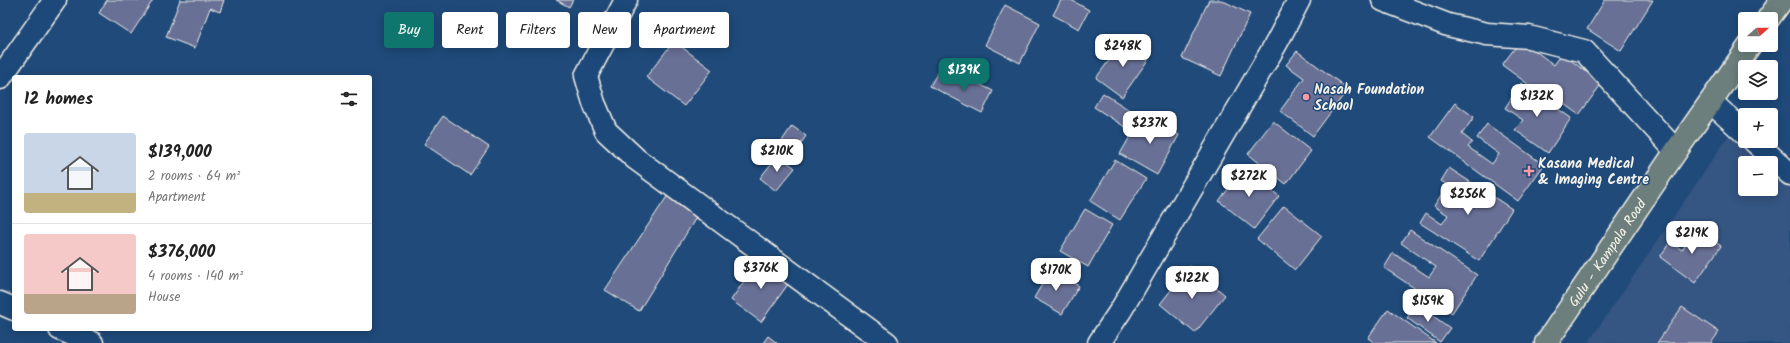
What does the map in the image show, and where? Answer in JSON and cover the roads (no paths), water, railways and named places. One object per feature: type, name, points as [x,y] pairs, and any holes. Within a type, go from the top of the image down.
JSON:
[{"type":"main road","points":[[1773,12],[1782,0]]},
{"type":"main road","name":"Gulu - Kampala Road","points":[[1546,343],[1745,52]]},
{"type":"street","points":[[0,78],[55,0]]},
{"type":"street","points":[[626,0],[586,76],[594,103],[606,131],[636,159],[887,343]]},
{"type":"street","points":[[1099,343],[1121,310],[1277,42],[1299,0]]},
{"type":"street","points":[[1383,0],[1448,25],[1487,34],[1529,37],[1584,51],[1676,151]]},
{"type":"street","points":[[1711,102],[1738,127]]},
{"type":"street","points":[[1762,148],[1790,174]]},
{"type":"street","points":[[0,303],[12,308]]},
{"type":"street","points":[[65,331],[92,343]]},
{"type":"place","name":"Nasah Foundation School","points":[[1306,97]]},
{"type":"place","name":"Kasana Medical & Imaging Centre","points":[[1529,171]]}]
